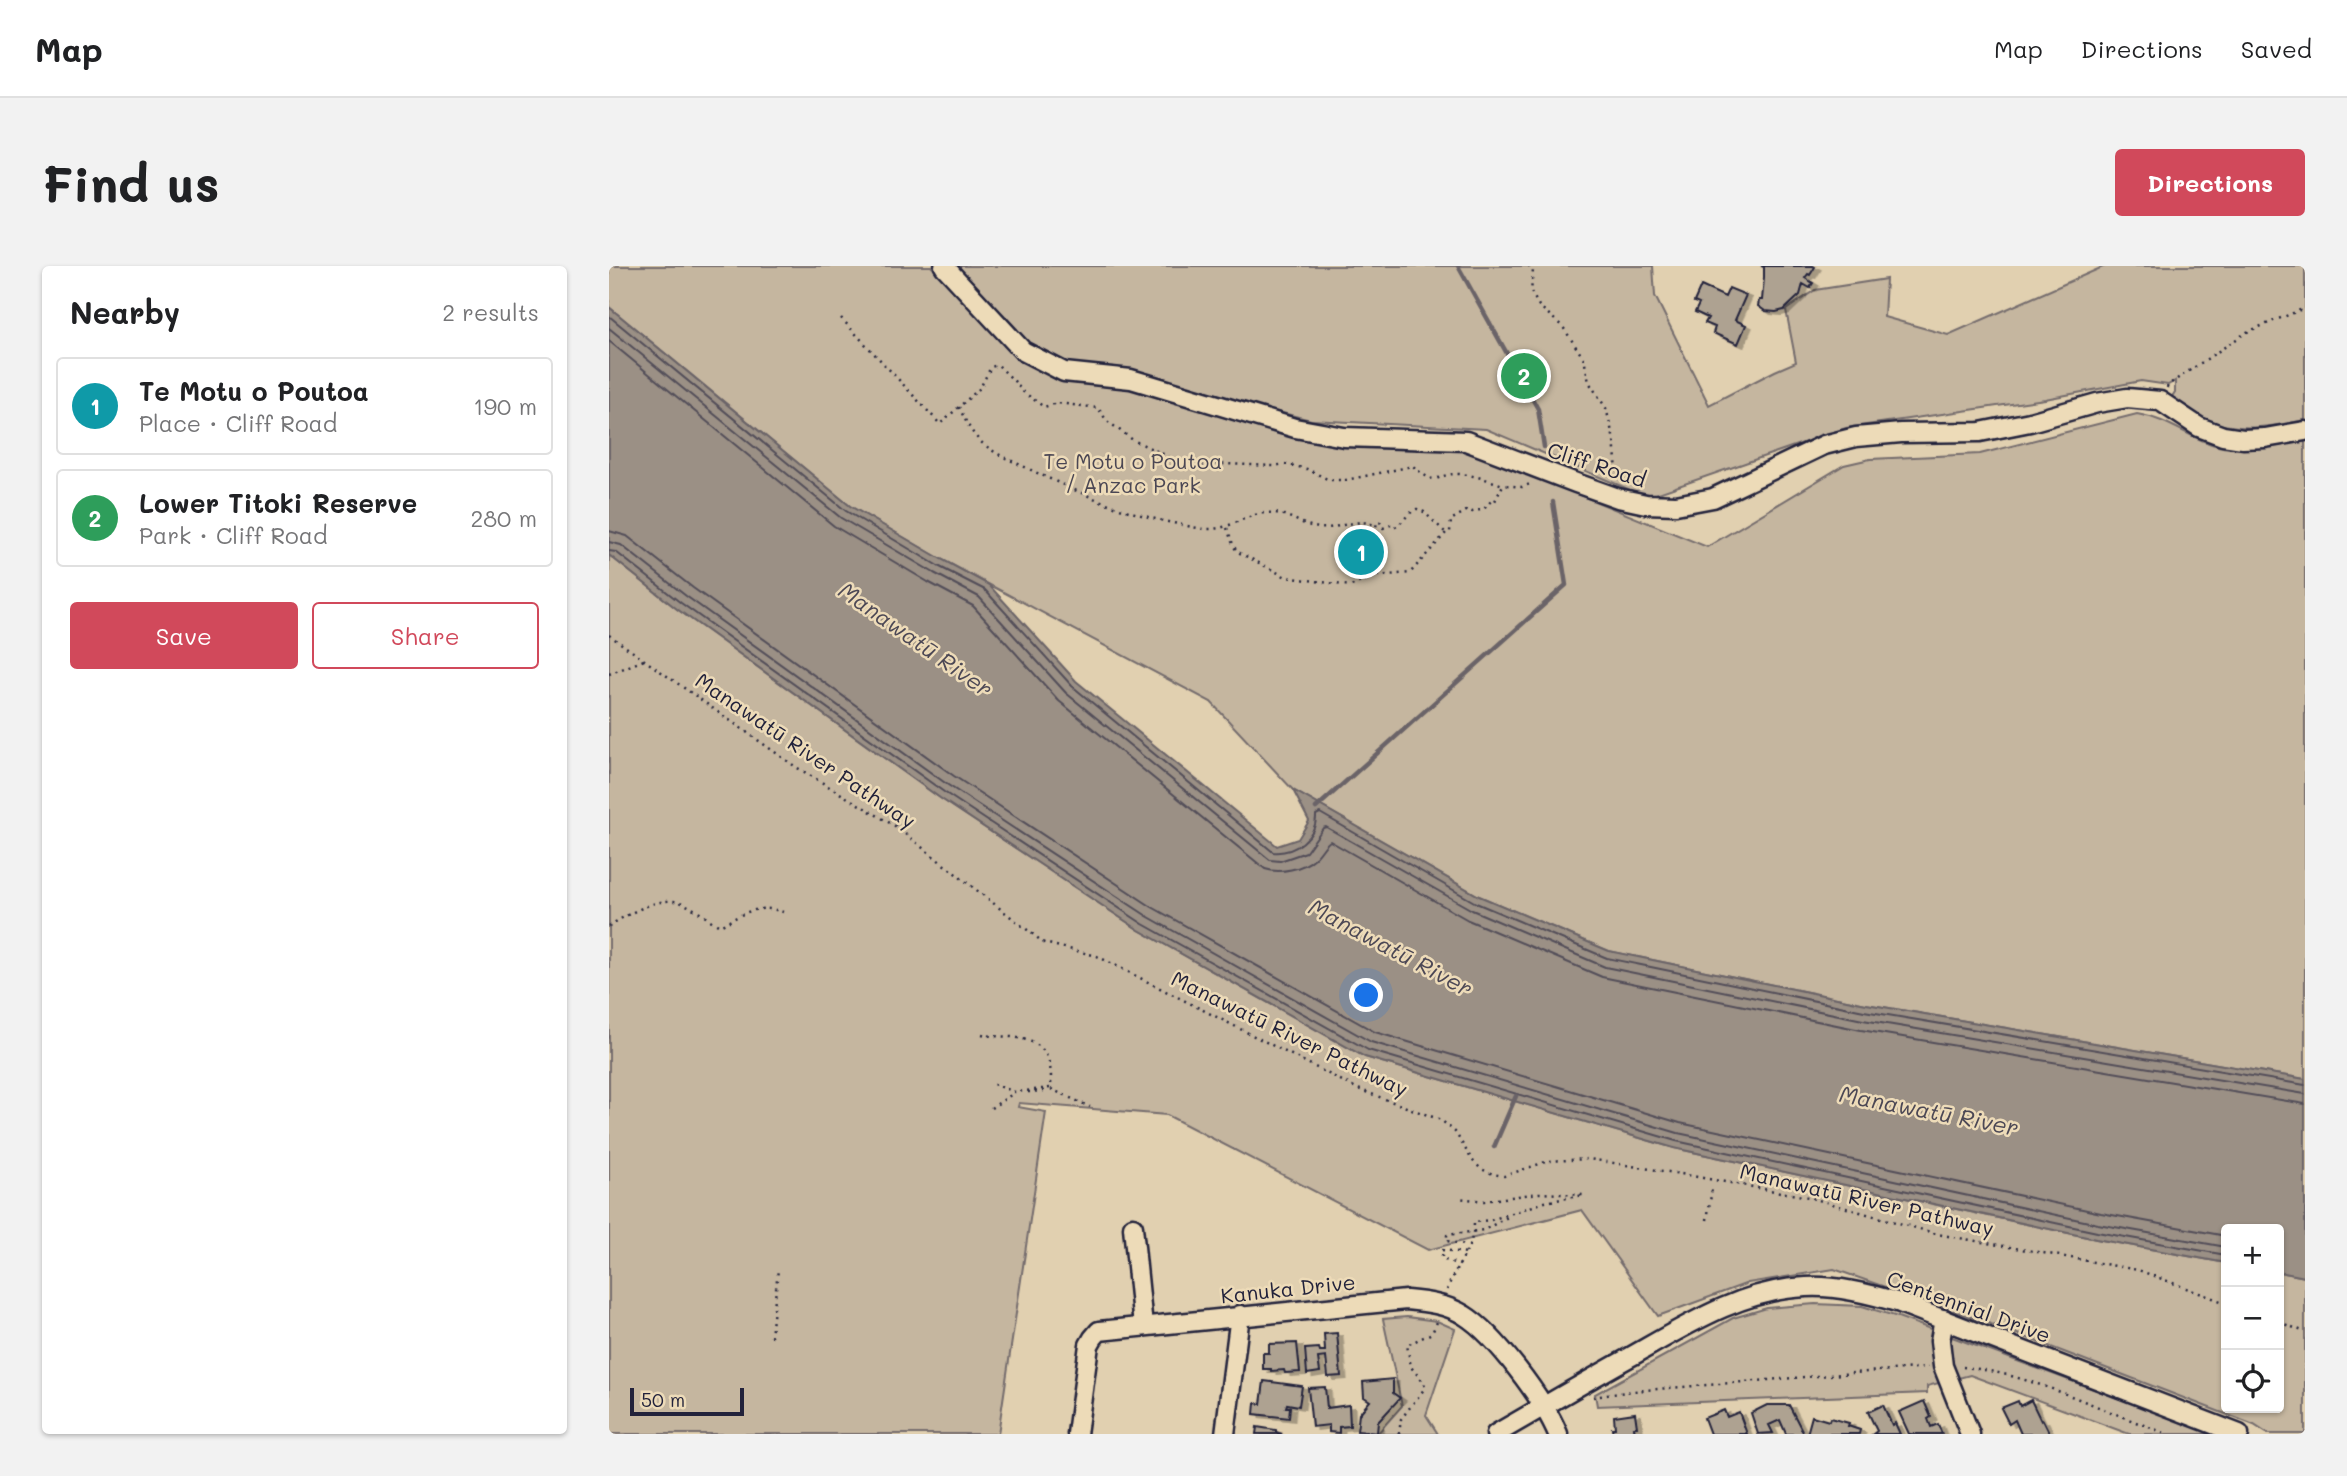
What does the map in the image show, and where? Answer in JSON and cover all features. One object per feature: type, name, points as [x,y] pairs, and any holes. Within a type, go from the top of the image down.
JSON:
[{"type":"street","name":"Cliff Road","points":[[944,266],[1023,351],[1064,372],[1131,379],[1295,428],[1344,437],[1466,442],[1618,498],[1646,504],[1676,505],[1713,498],[1824,445],[1856,437],[1901,433],[1980,432],[2030,422],[2097,402],[2127,398],[2160,401],[2199,427],[2223,436],[2265,438],[2305,430]]},
{"type":"street","points":[[1133,1227],[1143,1325]]},
{"type":"street","name":"Centennial Drive","points":[[1497,1434],[1725,1306],[1763,1294],[1807,1287],[1867,1293],[1944,1319],[2239,1434]]},
{"type":"street","name":"Kanuka Drive","points":[[1077,1434],[1089,1345],[1099,1331],[1406,1300],[1443,1302],[1483,1330],[1517,1369],[1559,1434]]},
{"type":"street","points":[[1225,1434],[1240,1315]]},
{"type":"street","points":[[1944,1319],[1940,1341],[1943,1366],[1970,1434]]},
{"type":"path","points":[[1529,266],[1533,270],[1531,292],[1539,306],[1563,327],[1584,359],[1590,382],[1606,408],[1618,471],[1618,498]]},
{"type":"path","points":[[2160,401],[2168,385],[2247,332],[2305,309]]},
{"type":"path","points":[[841,318],[940,424],[980,388],[991,366],[998,365],[1022,391],[1044,407],[1057,403],[1098,408],[1107,421],[1133,440],[1176,460],[1198,466],[1285,464],[1329,480],[1346,480],[1413,466],[1426,478],[1436,480],[1456,474],[1522,488],[1554,475]]},
{"type":"path","points":[[959,407],[973,434],[985,446],[1069,489],[1154,519],[1207,530],[1227,528],[1265,513],[1284,514],[1318,528],[1330,529],[1366,522],[1376,527],[1377,522],[1380,522],[1383,528],[1391,525],[1394,528],[1404,517],[1417,509],[1424,512],[1446,533]]},
{"type":"path","points":[[1227,528],[1238,552],[1273,572],[1286,577],[1352,586],[1376,576],[1410,573],[1446,533],[1450,533],[1451,520],[1468,510],[1472,512],[1484,509],[1491,501],[1495,501],[1503,485]]},
{"type":"path","name":"Manawatū River Pathway","points":[[609,635],[796,767],[895,826],[1044,943],[1097,956],[1359,1089],[1441,1120],[1455,1132],[1472,1160],[1481,1169],[1493,1174],[1504,1176],[1548,1161],[1589,1159],[1694,1177],[1808,1197],[1937,1234],[2138,1270],[2221,1301]]},
{"type":"path","points":[[609,674],[644,660]]},
{"type":"path","points":[[609,926],[631,912],[671,900],[683,903],[720,926],[750,911],[768,907],[783,912]]},
{"type":"path","points":[[982,1034],[1018,1038],[1044,1051],[1050,1060],[1051,1088]]},
{"type":"path","points":[[993,1084],[1015,1092],[1032,1093],[1051,1088],[1090,1107]]},
{"type":"path","points":[[991,1108],[1015,1092]]},
{"type":"path","points":[[1707,1220],[1712,1189]]},
{"type":"path","points":[[1399,1434],[1401,1419],[1425,1388],[1424,1382],[1411,1367],[1408,1345],[1432,1334],[1451,1278],[1470,1246],[1474,1222],[1491,1220],[1545,1202],[1584,1195],[1539,1193],[1484,1201],[1459,1198]]},
{"type":"path","points":[[1470,1246],[1447,1241],[1447,1235],[1496,1225],[1516,1212]]},
{"type":"path","points":[[1460,1265],[1442,1259],[1442,1250],[1467,1252]]},
{"type":"path","points":[[771,1337],[778,1269]]},
{"type":"path","points":[[2284,1324],[2305,1332]]},
{"type":"path","points":[[1574,1389],[1578,1395],[1586,1398],[1660,1389],[1943,1366],[1989,1370],[2023,1379],[2168,1434]]},
{"type":"green space","name":"Te Motu o Poutoa / Anzac Park","points":[[609,266],[931,266],[1017,354],[1092,383],[1147,392],[1261,424],[1448,445],[1482,455],[1707,547],[1844,465],[1870,459],[1980,454],[2137,414],[2159,420],[2208,443],[2229,448],[2262,448],[2305,441],[2305,1079],[1866,1004],[1609,951],[1479,896],[1293,790],[1211,702],[941,559],[850,506],[609,307]]},
{"type":"green space","points":[[954,266],[1653,266],[1655,296],[1709,405],[1796,362],[1786,310],[1815,290],[1886,279],[1884,317],[1948,335],[2105,266],[2305,266],[2305,420],[2254,427],[2215,423],[2195,415],[2171,398],[2175,392],[2175,381],[2168,385],[2141,381],[2045,399],[1846,428],[1647,497],[1486,429],[1311,420],[1067,364],[1045,355],[1022,339]]},
{"type":"green space","points":[[609,555],[677,609],[940,798],[1139,930],[1365,1057],[1674,1148],[2096,1239],[2221,1262],[2221,1412],[1999,1327],[1834,1269],[1748,1283],[1658,1316],[1582,1210],[1428,1250],[1167,1115],[1019,1103],[1018,1107],[1046,1112],[998,1434],[609,1434]]},
{"type":"green space","points":[[2284,1273],[2305,1277],[2305,1434],[2268,1434],[2254,1425],[2223,1413],[2284,1413]]},
{"type":"green space","points":[[1815,1304],[1862,1306],[1898,1317],[2215,1434],[2129,1434],[1970,1375],[1927,1386],[1927,1393],[1597,1406],[1595,1394],[1733,1318],[1767,1308]]},
{"type":"green space","points":[[1407,1317],[1437,1321],[1455,1329],[1426,1415],[1438,1434],[1377,1434],[1402,1406],[1383,1319]]},
{"type":"water","name":"Manawatū River","points":[[609,307],[850,506],[989,585],[1076,681],[1277,846],[1298,839],[1309,821],[1293,790],[1479,896],[1609,951],[1866,1004],[2305,1079],[2305,1277],[2284,1273],[2284,1224],[2221,1224],[2221,1262],[2096,1239],[1674,1148],[1365,1057],[1139,930],[940,798],[677,609],[609,555]]},
{"type":"building","points":[[1761,266],[1813,266],[1815,267],[1810,275],[1805,278],[1813,283],[1810,288],[1803,284],[1800,295],[1784,310],[1765,311],[1758,306],[1759,300],[1762,300],[1764,278],[1764,267]]},
{"type":"building","points":[[1701,286],[1725,297],[1729,288],[1746,295],[1735,320],[1746,325],[1738,344],[1713,333],[1715,327],[1705,323],[1708,318],[1695,312],[1699,304],[1694,302]]},
{"type":"building","points":[[1337,1333],[1341,1376],[1328,1377],[1326,1357],[1318,1358],[1320,1372],[1307,1374],[1305,1349],[1319,1348],[1320,1351],[1325,1351],[1324,1334]]},
{"type":"building","points":[[1297,1343],[1300,1372],[1285,1373],[1284,1370],[1263,1369],[1263,1353],[1269,1353],[1269,1344]]},
{"type":"building","points":[[1393,1379],[1393,1393],[1400,1398],[1378,1422],[1377,1433],[1357,1431],[1359,1414],[1370,1401],[1364,1397],[1363,1382]]},
{"type":"building","points":[[1264,1381],[1302,1386],[1299,1406],[1287,1404],[1286,1407],[1290,1407],[1289,1418],[1254,1414],[1255,1403],[1261,1404]]},
{"type":"building","points":[[1325,1387],[1327,1408],[1349,1405],[1350,1426],[1339,1427],[1339,1433],[1329,1432],[1329,1425],[1312,1427],[1308,1388]]},
{"type":"building","points":[[2031,1400],[2050,1434],[2021,1434],[2015,1420],[2009,1424],[2001,1408],[2018,1401],[2020,1406]]},
{"type":"building","points":[[1924,1401],[1931,1417],[1928,1419],[1931,1427],[1938,1424],[1942,1434],[1909,1434],[1899,1412]]},
{"type":"building","points":[[1767,1405],[1789,1405],[1804,1434],[1786,1434],[1780,1420],[1769,1425],[1773,1433],[1758,1434],[1751,1413]]},
{"type":"building","points":[[1883,1405],[1892,1425],[1895,1423],[1900,1434],[1873,1434],[1877,1431],[1868,1412]]},
{"type":"building","points":[[1724,1410],[1727,1417],[1739,1412],[1747,1434],[1710,1434],[1704,1418]]},
{"type":"building","points":[[1635,1413],[1635,1434],[1613,1434],[1614,1416]]},
{"type":"building","points":[[1812,1416],[1849,1423],[1848,1426],[1860,1430],[1859,1434],[1807,1434]]},
{"type":"building","points":[[1257,1427],[1276,1430],[1282,1434],[1256,1434]]},
{"type":"waterway","points":[[1458,266],[1538,409],[1544,447]]},
{"type":"waterway","points":[[1316,808],[1566,585],[1553,502]]},
{"type":"waterway","points":[[1494,1147],[1516,1096]]},
{"type":"place","name":"Lower Titoki Reserve","points":[[1524,376]]},
{"type":"place","name":"Te Motu o Poutoa","points":[[1361,552]]}]
